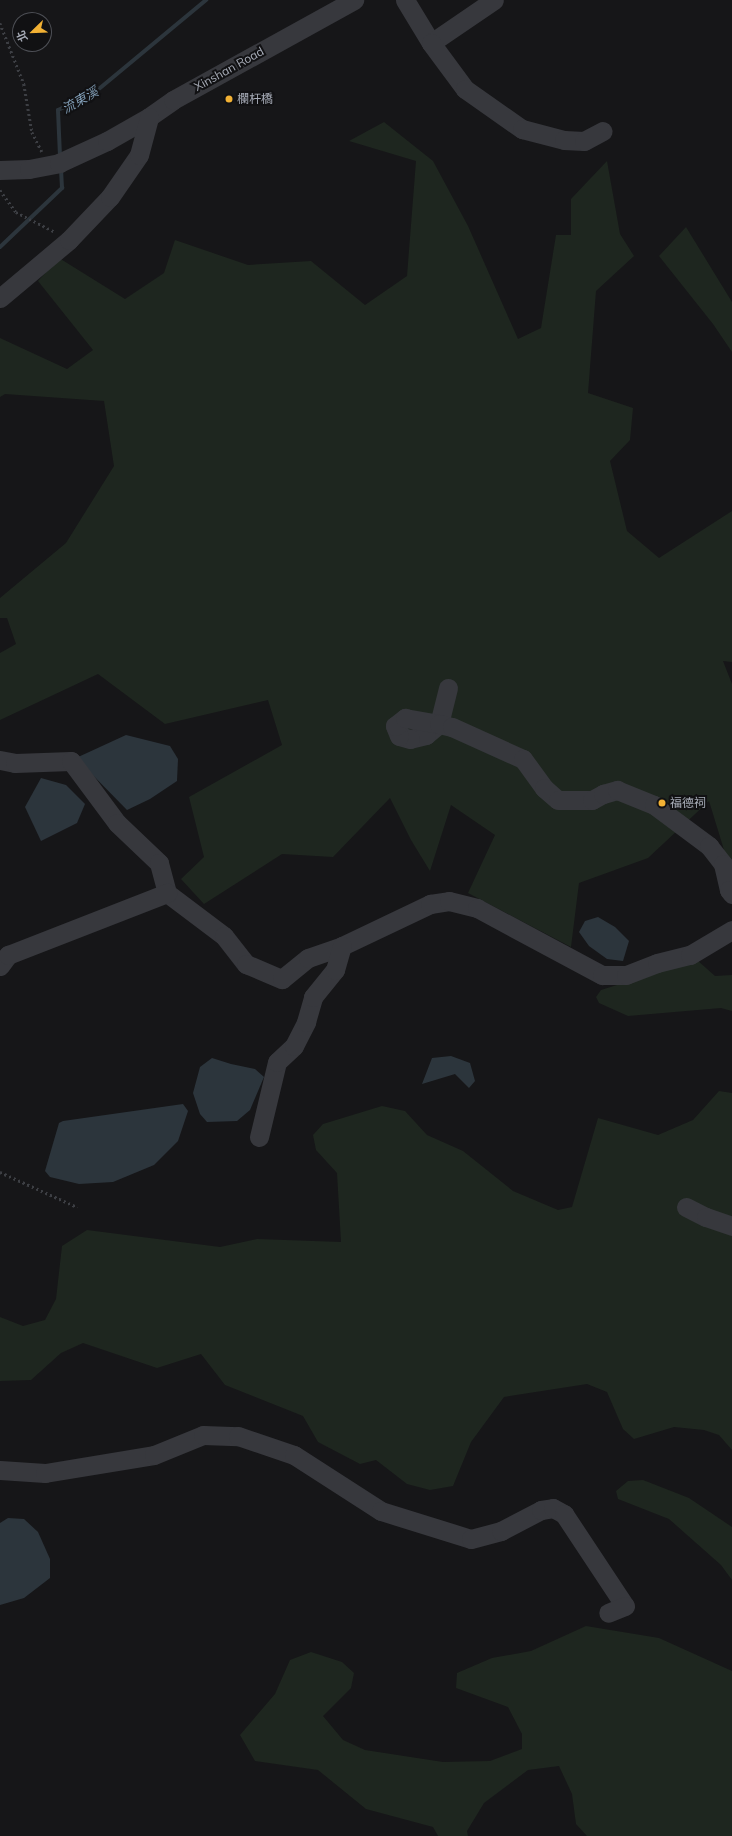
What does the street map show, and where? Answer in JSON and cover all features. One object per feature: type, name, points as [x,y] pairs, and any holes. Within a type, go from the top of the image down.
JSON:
[{"type":"street","name":"Xinshan Road","points":[[54,164],[107,141],[149,117],[180,96],[354,0]]},
{"type":"street","points":[[405,0],[431,43],[465,89],[522,129],[564,140],[584,141],[603,131]]},
{"type":"street","points":[[431,43],[494,0]]},
{"type":"street","points":[[0,298],[69,240],[110,197],[139,155],[149,117]]},
{"type":"street","points":[[0,170],[29,168],[54,164]]},
{"type":"street","points":[[448,688],[438,724],[452,727],[524,759],[544,788],[558,800],[592,800],[603,794],[617,790],[654,805],[709,846],[723,864],[729,890],[732,894]]},
{"type":"street","points":[[0,760],[15,763],[71,761],[117,823],[159,863],[167,893],[224,936],[246,964],[282,979],[308,958],[342,946],[430,904],[450,901],[477,908],[602,975],[626,975],[657,963],[690,955],[732,930]]},
{"type":"street","points":[[0,966],[8,955],[167,893]]},
{"type":"street","points":[[259,1137],[277,1062],[294,1046],[306,1022],[313,997],[335,970],[342,946]]},
{"type":"street","points":[[686,1207],[706,1217],[732,1226]]},
{"type":"street","points":[[0,1470],[45,1473],[154,1455],[203,1435],[238,1436],[294,1455],[381,1511],[471,1539],[501,1531],[541,1510],[553,1508],[564,1514],[625,1606],[608,1613]]},
{"type":"path","points":[[0,23],[24,84],[32,132],[54,164]]},
{"type":"path","points":[[0,190],[16,212],[62,236]]},
{"type":"path","points":[[0,1172],[77,1207]]},
{"type":"shaded area","points":[[384,122],[433,161],[468,226],[518,339],[541,328],[556,235],[571,235],[571,199],[607,161],[620,234],[634,256],[596,291],[588,393],[633,408],[630,440],[610,461],[627,531],[659,558],[732,511],[732,662],[723,661],[732,684],[732,876],[709,801],[648,858],[579,883],[571,947],[468,893],[495,835],[451,805],[430,871],[411,840],[390,798],[333,857],[282,854],[204,904],[181,879],[204,857],[189,797],[282,745],[268,700],[165,724],[98,674],[0,720],[0,653],[16,644],[7,618],[0,618],[0,598],[66,543],[114,466],[104,401],[5,394],[0,397],[0,338],[67,369],[93,350],[38,281],[59,258],[125,299],[164,273],[175,240],[248,265],[311,261],[365,305],[407,276],[416,161],[349,141]]},
{"type":"shaded area","points":[[686,227],[732,302],[732,352],[713,324],[659,256]]},
{"type":"shaded area","points":[[126,735],[170,746],[178,759],[177,781],[150,799],[127,810],[76,758]]},
{"type":"shaded area","points":[[41,778],[66,785],[85,804],[77,823],[41,841],[25,807]]},
{"type":"shaded area","points":[[598,917],[615,927],[629,941],[623,961],[607,959],[589,946],[579,932],[585,921]]},
{"type":"shaded area","points":[[697,960],[715,976],[732,975],[732,1011],[721,1008],[628,1016],[599,1003],[596,997],[601,990]]},
{"type":"shaded area","points":[[451,1056],[470,1063],[475,1081],[469,1088],[455,1074],[422,1084],[432,1058]]},
{"type":"shaded area","points":[[212,1058],[255,1069],[264,1077],[250,1110],[237,1121],[207,1122],[200,1114],[193,1093],[200,1067]]},
{"type":"shaded area","points":[[719,1091],[732,1093],[732,1450],[719,1435],[704,1430],[674,1427],[634,1439],[623,1429],[607,1392],[587,1384],[504,1397],[471,1442],[453,1486],[430,1490],[407,1484],[376,1460],[360,1464],[318,1442],[303,1416],[225,1385],[201,1354],[157,1368],[83,1343],[61,1353],[31,1380],[0,1381],[0,1317],[23,1326],[45,1320],[56,1299],[62,1246],[87,1230],[220,1247],[257,1239],[341,1242],[337,1173],[316,1150],[313,1135],[323,1124],[382,1106],[405,1111],[427,1135],[463,1151],[513,1191],[558,1210],[572,1207],[598,1118],[658,1135],[693,1120]]},
{"type":"shaded area","points":[[183,1104],[188,1111],[178,1141],[154,1165],[113,1182],[79,1184],[50,1177],[45,1171],[59,1123],[63,1121]]},
{"type":"shaded area","points":[[643,1480],[689,1498],[732,1527],[732,1580],[721,1565],[669,1519],[618,1499],[616,1491],[628,1481]]},
{"type":"shaded area","points":[[8,1518],[24,1519],[38,1532],[50,1559],[50,1578],[24,1598],[0,1605],[0,1523]]},
{"type":"shaded area","points":[[586,1626],[659,1638],[732,1671],[732,1836],[587,1836],[576,1824],[572,1794],[559,1766],[528,1770],[484,1803],[467,1831],[468,1836],[438,1836],[433,1827],[366,1809],[318,1770],[255,1761],[240,1735],[275,1694],[290,1660],[311,1652],[342,1662],[354,1673],[351,1688],[323,1716],[343,1740],[365,1750],[443,1762],[490,1761],[522,1749],[522,1734],[508,1707],[456,1688],[457,1673],[492,1658],[531,1651]]},
{"type":"waterway","name":"流東溪","points":[[60,156],[58,110],[94,93],[206,0]]},
{"type":"waterway","name":"流東溪","points":[[0,247],[62,188],[61,167]]},
{"type":"place","name":"欄杆橋","points":[[229,99]]},
{"type":"place","name":"福德祠","points":[[662,803]]}]
